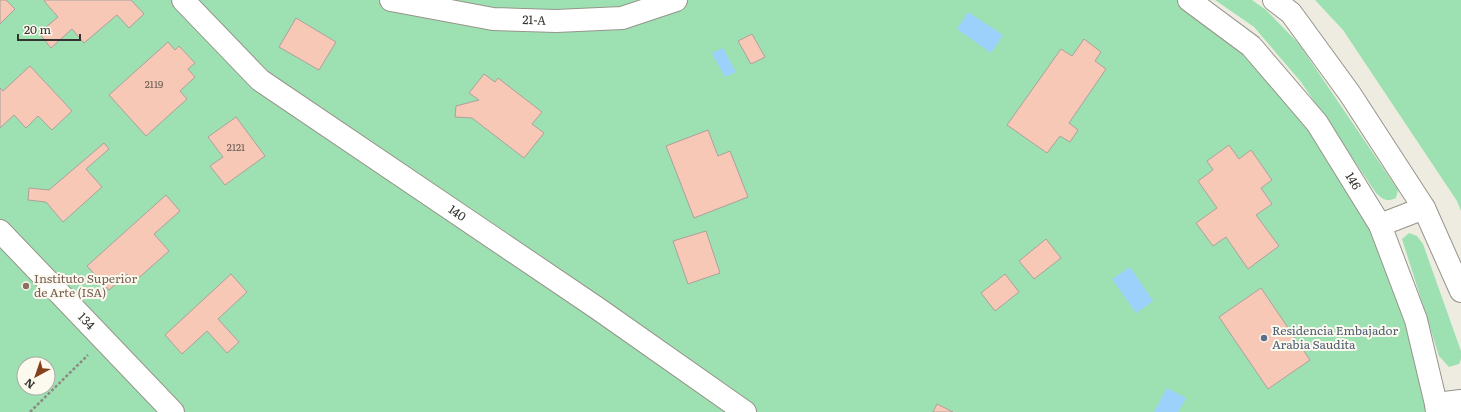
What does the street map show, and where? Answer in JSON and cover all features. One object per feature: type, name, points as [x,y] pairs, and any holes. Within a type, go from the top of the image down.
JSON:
[{"type":"street","name":"140","points":[[183,0],[260,80],[597,308],[745,412]]},
{"type":"street","name":"21-A","points":[[391,0],[493,19],[556,21],[622,18],[676,0]]},
{"type":"street","name":"146","points":[[1189,0],[1251,46],[1317,123],[1380,225],[1416,320],[1437,408]]},
{"type":"street","points":[[1274,0],[1291,13],[1350,94],[1424,208],[1461,291]]},
{"type":"street","points":[[1380,225],[1424,208]]},
{"type":"street","name":"134","points":[[0,232],[173,412]]},
{"type":"street","points":[[1437,408],[1461,401]]},
{"type":"path","points":[[30,412],[104,340]]},
{"type":"green space","points":[[0,0],[1189,0],[1251,46],[1380,225],[1437,412],[0,412]]},
{"type":"green space","points":[[1215,0],[1252,0],[1266,10],[1299,44],[1398,190],[1396,198],[1385,200],[1376,193],[1301,82],[1254,27]]},
{"type":"green space","points":[[1315,0],[1461,0],[1461,211],[1457,201],[1343,30]]},
{"type":"green space","points":[[1409,233],[1417,236],[1423,244],[1461,351],[1461,359],[1459,364],[1449,367],[1439,356],[1402,239]]},
{"type":"water","points":[[968,12],[1003,35],[991,53],[957,29]]},
{"type":"water","points":[[723,48],[736,72],[725,77],[712,53]]},
{"type":"water","points":[[1130,267],[1153,301],[1136,313],[1112,279]]},
{"type":"water","points":[[1167,388],[1186,398],[1178,412],[1154,412]]},
{"type":"building","points":[[0,0],[6,0],[15,9],[0,24]]},
{"type":"building","points":[[131,0],[144,14],[129,28],[117,15],[84,43],[72,29],[51,48],[39,33],[58,17],[44,1]]},
{"type":"building","points":[[296,18],[336,42],[319,70],[279,47]]},
{"type":"building","points":[[752,34],[765,57],[751,64],[738,41]]},
{"type":"building","points":[[1084,39],[1101,52],[1095,61],[1106,69],[1069,123],[1078,130],[1070,142],[1060,136],[1047,153],[1007,125],[1061,49],[1072,56]]},
{"type":"building","points":[[168,42],[175,50],[179,46],[195,63],[188,69],[195,77],[180,91],[187,99],[146,136],[109,95]]},
{"type":"building","points":[[30,66],[72,111],[52,130],[38,116],[26,128],[14,115],[0,128],[0,88],[3,91]]},
{"type":"building","points":[[484,74],[495,82],[498,78],[542,112],[532,124],[544,133],[524,158],[472,118],[455,117],[456,106],[479,100],[469,93]]},
{"type":"building","points":[[236,117],[265,156],[225,185],[210,166],[223,157],[208,137]]},
{"type":"building","points":[[708,130],[718,156],[730,151],[748,197],[694,218],[666,146]]},
{"type":"building","points":[[104,143],[109,149],[86,169],[102,187],[63,222],[46,202],[28,200],[29,188],[49,190]]},
{"type":"building","points":[[1229,145],[1239,159],[1251,150],[1272,180],[1261,188],[1272,204],[1256,215],[1279,246],[1248,269],[1226,237],[1213,246],[1196,223],[1217,208],[1198,181],[1213,170],[1207,161]]},
{"type":"building","points":[[166,195],[180,211],[154,234],[169,251],[134,282],[127,274],[109,290],[87,266]]},
{"type":"building","points":[[706,231],[720,273],[688,284],[673,241]]},
{"type":"building","points":[[1046,239],[1061,258],[1034,279],[1019,261]]},
{"type":"building","points":[[231,274],[247,292],[218,319],[239,342],[227,353],[207,331],[182,354],[165,335]]},
{"type":"building","points":[[1005,274],[1019,292],[995,311],[981,293]]},
{"type":"building","name":"Residencia Embajador Arabia Saudita","points":[[1261,288],[1310,360],[1268,389],[1219,317]]},
{"type":"building","points":[[937,404],[953,412],[933,412]]},
{"type":"place","name":"Instituto Superior de Arte (ISA)","points":[[26,286]]},
{"type":"place","name":"Residencia Embajador Arabia Saudita","points":[[1264,338]]}]
